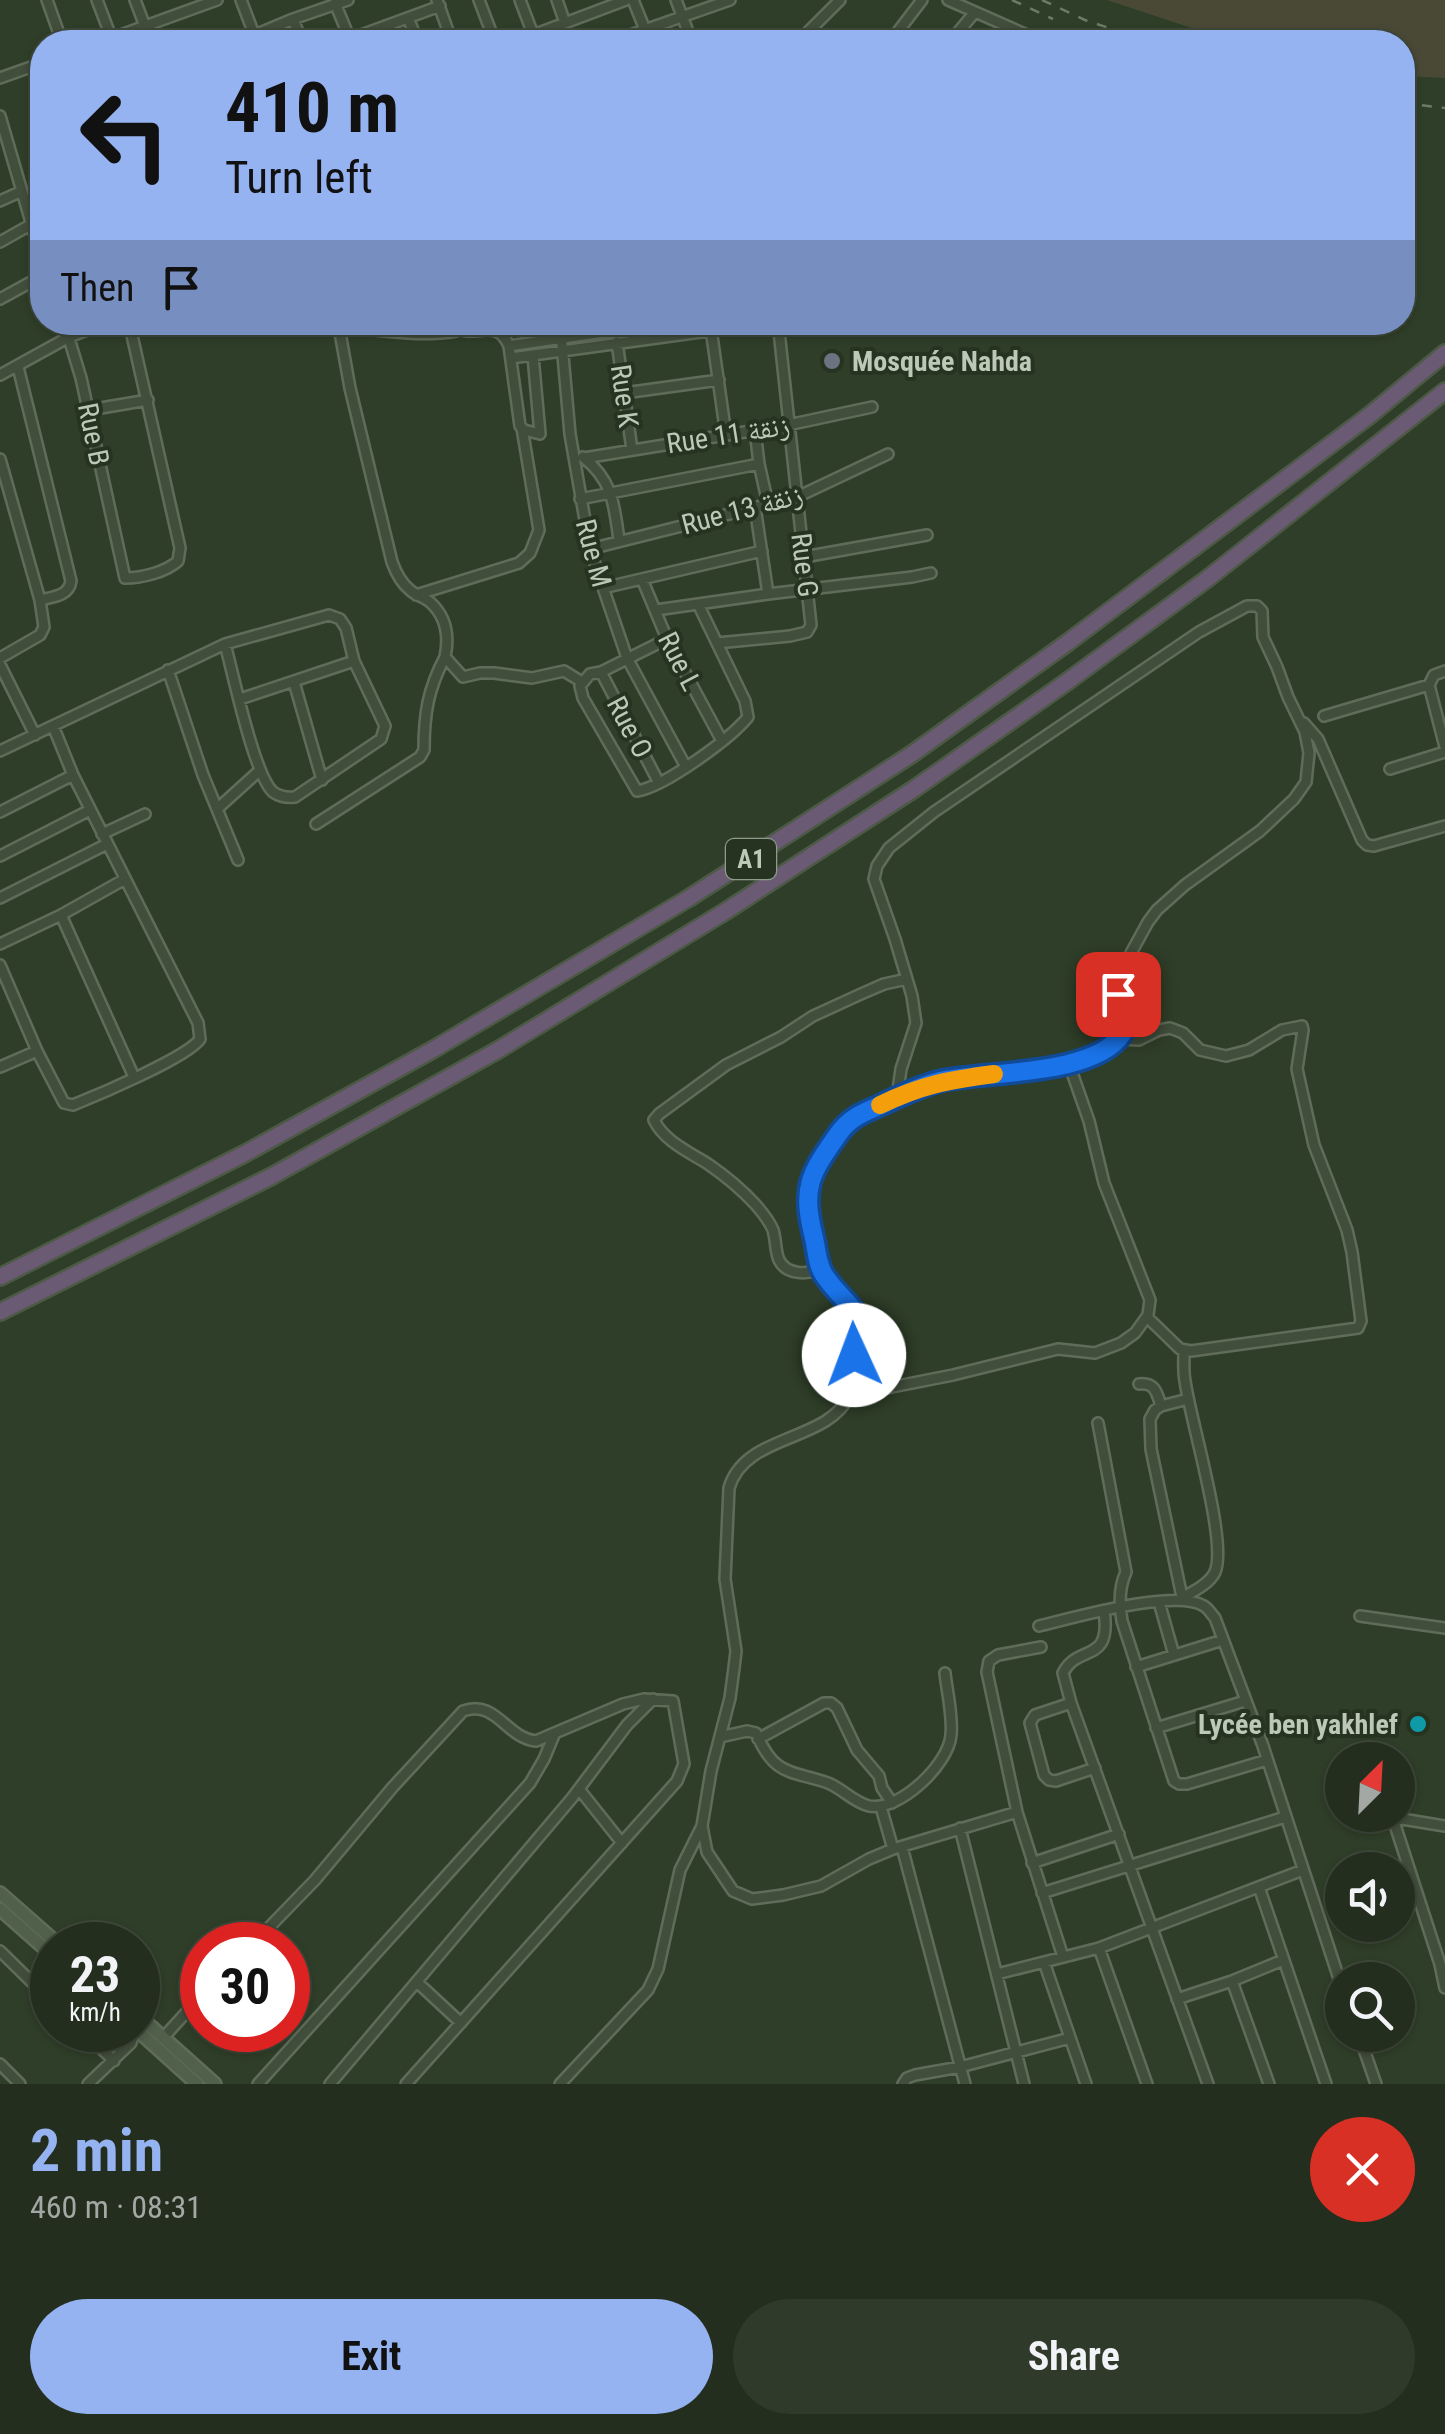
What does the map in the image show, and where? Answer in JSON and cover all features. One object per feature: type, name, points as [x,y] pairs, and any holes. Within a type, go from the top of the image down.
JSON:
[{"type":"highway","name":"A1","points":[[0,1277],[244,1154],[434,1049],[721,878],[912,754],[1108,613],[1370,416],[1445,353]]},
{"type":"highway","name":"A1","points":[[0,1312],[272,1176],[498,1050],[726,910],[914,788],[1068,681],[1207,579],[1445,391]]},
{"type":"street","points":[[47,0],[58,30]]},
{"type":"street","points":[[97,0],[105,30]]},
{"type":"street","points":[[135,0],[146,30]]},
{"type":"street","points":[[134,30],[218,0]]},
{"type":"street","points":[[241,0],[253,30]]},
{"type":"street","points":[[273,30],[334,2],[348,0]]},
{"type":"street","points":[[480,0],[490,30]]},
{"type":"street","points":[[520,0],[531,30]]},
{"type":"street","points":[[557,0],[565,23]]},
{"type":"street","points":[[551,30],[596,5],[630,0],[645,30]]},
{"type":"street","points":[[676,0],[688,30]]},
{"type":"street","points":[[648,30],[730,0]]},
{"type":"street","points":[[899,30],[921,0]]},
{"type":"street","points":[[948,0],[1013,30]]},
{"type":"street","points":[[334,2],[346,30]]},
{"type":"street","points":[[375,30],[439,3],[448,30]]},
{"type":"street","points":[[810,30],[836,4]]},
{"type":"street","points":[[960,30],[975,12]]},
{"type":"street","points":[[408,18],[413,30]]},
{"type":"street","points":[[293,19],[297,30]]},
{"type":"street","points":[[385,26],[386,30]]},
{"type":"street","points":[[0,78],[30,67]]},
{"type":"street","points":[[0,116],[4,149],[30,217]]},
{"type":"street","points":[[0,201],[22,191]]},
{"type":"street","points":[[0,242],[30,225]]},
{"type":"street","points":[[0,299],[30,283]]},
{"type":"street","name":"Rue B","points":[[68,335],[89,410],[125,578],[168,569],[180,556],[148,400]]},
{"type":"street","points":[[0,375],[76,335]]},
{"type":"street","points":[[89,410],[148,400],[133,335]]},
{"type":"street","points":[[316,824],[420,757],[431,685],[445,658],[449,638],[433,604],[400,580],[392,562],[340,335]]},
{"type":"street","points":[[416,595],[518,563],[530,553],[540,530],[525,460],[509,346],[502,335]]},
{"type":"street","name":"Rue M","points":[[561,335],[570,434],[580,457],[580,499],[590,549],[626,658],[686,767]]},
{"type":"street","points":[[509,346],[582,335]]},
{"type":"street","points":[[511,358],[672,335]]},
{"type":"street","points":[[712,335],[726,434]]},
{"type":"street","name":"Rue G","points":[[718,643],[790,636],[810,628],[812,617],[778,335]]},
{"type":"street","name":"Rue K","points":[[618,342],[632,450]]},
{"type":"street","points":[[520,424],[540,434],[533,356]]},
{"type":"street","points":[[18,366],[71,581],[61,595],[40,600]]},
{"type":"street","points":[[624,394],[718,380]]},
{"type":"street","name":"Rue 11 زنقة","points":[[580,457],[872,408]]},
{"type":"street","points":[[756,430],[768,504]]},
{"type":"street","name":"Rue 13 زنقة","points":[[590,549],[796,498],[888,454]]},
{"type":"street","points":[[580,457],[613,493],[620,540]]},
{"type":"street","points":[[0,460],[44,622],[42,632],[0,658]]},
{"type":"street","points":[[580,499],[759,464]]},
{"type":"street","points":[[755,507],[768,594]]},
{"type":"street","points":[[804,556],[927,535]]},
{"type":"street","points":[[602,588],[762,550]]},
{"type":"street","points":[[656,610],[931,573]]},
{"type":"street","name":"Rue L","points":[[642,579],[666,639],[722,741]]},
{"type":"street","points":[[666,639],[590,674],[580,690],[636,791],[686,767],[747,720],[749,713],[698,604]]},
{"type":"street","points":[[848,1400],[859,1327],[854,1309],[821,1269],[808,1214],[807,1199],[821,1157],[848,1122],[897,1097],[939,1082],[1069,1064],[1107,1050],[1118,1039],[1122,1027],[1118,996],[1127,980],[1131,954],[1148,922],[1185,885],[1244,844],[1294,800],[1306,782],[1309,752],[1302,722],[1263,637],[1260,608],[1250,605],[1199,632],[934,812],[889,848],[874,879],[907,979],[916,1023],[901,1068],[897,1097]]},
{"type":"street","points":[[0,752],[225,644],[321,615],[340,619],[346,628],[354,661],[385,730],[377,743],[295,797],[287,798],[272,790],[259,771],[225,644]]},
{"type":"street","points":[[445,658],[463,677],[494,673],[532,678],[564,671],[582,682]]},
{"type":"street","points":[[240,699],[354,661]]},
{"type":"street","points":[[0,665],[35,735]]},
{"type":"street","points":[[168,670],[238,860]]},
{"type":"street","points":[[1390,769],[1445,749],[1429,685],[1434,675],[1445,671]]},
{"type":"street","name":"Rue O","points":[[600,672],[659,783]]},
{"type":"street","points":[[294,682],[322,780]]},
{"type":"street","points":[[1324,716],[1429,685]]},
{"type":"street","points":[[0,697],[13,691]]},
{"type":"street","points":[[1302,722],[1314,733],[1367,845],[1445,826]]},
{"type":"street","points":[[0,965],[36,1051],[60,1100],[68,1104],[190,1050],[201,1035],[73,775],[53,726]]},
{"type":"street","points":[[1309,752],[1326,757]]},
{"type":"street","points":[[217,809],[259,771]]},
{"type":"street","points":[[0,812],[73,775]]},
{"type":"street","points":[[0,856],[90,810]]},
{"type":"street","points":[[0,898],[145,814]]},
{"type":"street","points":[[0,944],[125,879]]},
{"type":"street","points":[[61,915],[134,1078]]},
{"type":"street","points":[[821,1269],[805,1274],[785,1266],[768,1219],[712,1166],[670,1140],[657,1127],[655,1119],[726,1065],[814,1016],[884,984],[907,979]]},
{"type":"street","points":[[1118,1039],[1139,1040],[1170,1028],[1184,1032],[1196,1048],[1233,1056],[1282,1030],[1301,1025],[1297,1069],[1314,1146],[1352,1252],[1362,1320],[1358,1328],[1184,1350],[1147,1318]]},
{"type":"street","points":[[0,1067],[36,1051]]},
{"type":"street","points":[[560,2084],[648,1990],[658,1968],[680,1870],[702,1826],[733,1683],[736,1651],[725,1579],[726,1505],[732,1474],[743,1462],[820,1424],[848,1400],[1058,1349],[1096,1353],[1121,1343],[1147,1318],[1150,1300],[1104,1183],[1089,1121],[1069,1064]]},
{"type":"street","points":[[1040,1626],[1120,1607],[1179,1599],[1214,1574],[1218,1554],[1214,1519],[1184,1379],[1184,1350]]},
{"type":"street","points":[[1139,1384],[1152,1385],[1162,1406]]},
{"type":"street","points":[[1179,1599],[1151,1449],[1150,1418],[1162,1406],[1188,1398]]},
{"type":"street","points":[[1098,1423],[1126,1572],[1120,1607],[1169,1770],[1179,1784],[1186,1784],[1266,1760]]},
{"type":"street","points":[[1179,1599],[1204,1606],[1215,1618],[1333,1962]]},
{"type":"street","points":[[1158,1602],[1174,1656]]},
{"type":"street","points":[[1104,1611],[1105,1634],[1101,1644],[1070,1662],[1063,1673],[1208,2084]]},
{"type":"street","points":[[1360,1616],[1445,1628]]},
{"type":"street","points":[[1136,1667],[1223,1640]]},
{"type":"street","points":[[1041,1647],[998,1655],[987,1668],[1017,1812],[1064,1957]]},
{"type":"street","points":[[720,1737],[756,1733],[775,1763],[789,1773],[832,1784],[859,1802],[881,1807],[932,1772],[946,1753],[952,1736],[945,1672]]},
{"type":"street","points":[[330,2084],[579,1789],[627,1725],[653,1699]]},
{"type":"street","points":[[274,1922],[464,1711],[490,1711],[510,1731],[536,1741],[623,1704],[653,1699],[673,1701],[684,1764],[677,1781],[406,2084]]},
{"type":"street","points":[[1156,1728],[1245,1700]]},
{"type":"street","points":[[758,1739],[824,1703],[831,1703],[838,1708],[857,1750],[878,1776],[892,1803]]},
{"type":"street","points":[[1072,1703],[1035,1715],[1030,1722],[1044,1775],[1052,1781],[1095,1768]]},
{"type":"street","points":[[258,2084],[530,1784],[554,1735]]},
{"type":"street","points":[[579,1789],[622,1843]]},
{"type":"street","points":[[881,1807],[897,1848],[965,2084]]},
{"type":"street","points":[[702,1826],[707,1852],[719,1873],[732,1891],[752,1899],[821,1886],[868,1859],[897,1848],[1017,1812]]},
{"type":"street","points":[[1042,1893],[1285,1817]]},
{"type":"street","points":[[1445,1826],[1402,1819],[1395,1825],[1445,1988]]},
{"type":"street","points":[[960,1828],[1024,2084]]},
{"type":"street","points":[[1032,1862],[1118,1834]]},
{"type":"street","points":[[997,1974],[1099,1948],[1303,1870]]},
{"type":"street","points":[[1260,1887],[1326,2084]]},
{"type":"street","points":[[0,1893],[33,1922]]},
{"type":"street","points":[[0,1908],[30,1935]]},
{"type":"street","points":[[1099,1948],[1147,2084]]},
{"type":"street","points":[[0,1951],[30,1980]]},
{"type":"street","points":[[1177,1999],[1284,1960]]},
{"type":"street","points":[[1044,1962],[1086,2084]]},
{"type":"street","points":[[1232,1981],[1269,2084]]},
{"type":"street","points":[[418,1982],[461,2024]]},
{"type":"street","points":[[163,2038],[180,2019]]},
{"type":"street","points":[[160,2036],[215,2084]]},
{"type":"street","points":[[903,2084],[915,2076],[1070,2038]]},
{"type":"street","points":[[160,2049],[188,2081]]},
{"type":"street","points":[[105,2052],[114,2061]]},
{"type":"street","points":[[88,2084],[122,2052]]},
{"type":"street","points":[[1365,2052],[1376,2084]]},
{"type":"street","points":[[0,2064],[20,2084]]},
{"type":"shaded area","points":[[1107,0],[1445,0],[1445,78],[1415,77],[1415,30],[1198,30]]},
{"type":"railway","points":[[1012,0],[1053,19]]},
{"type":"railway","points":[[1042,0],[1115,30]]},
{"type":"railway","points":[[1415,105],[1445,108]]},
{"type":"slow traffic","points":[[880,1105],[939,1082],[994,1074]]},
{"type":"place","name":"Mosquée Nahda","points":[[832,361]]},
{"type":"place","name":"Lycée ben yakhlef","points":[[1418,1724]]},
{"type":"route","points":[[854,1355],[859,1327],[854,1309],[822,1272],[808,1214],[809,1186],[821,1157],[848,1122],[917,1088],[1069,1064],[1107,1050],[1122,1034],[1118,994]]}]
